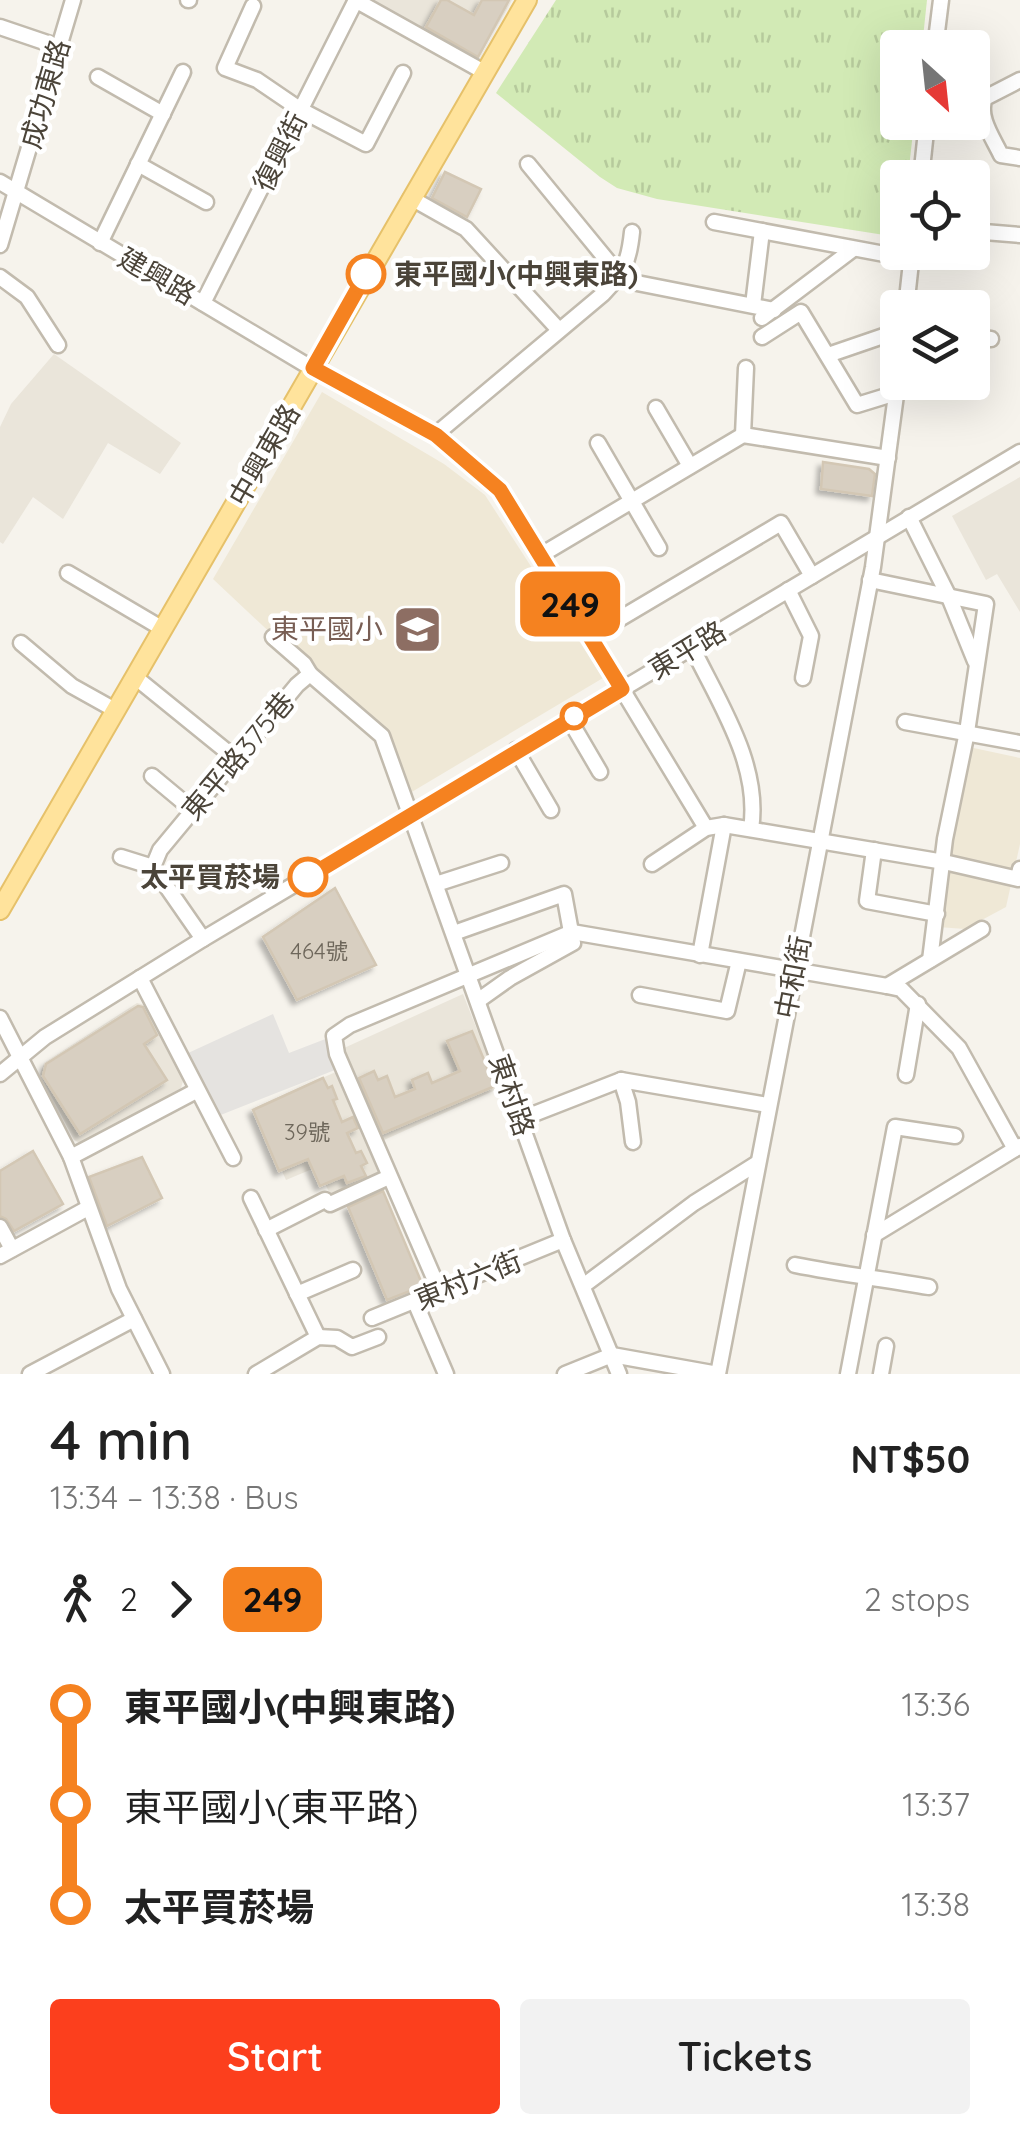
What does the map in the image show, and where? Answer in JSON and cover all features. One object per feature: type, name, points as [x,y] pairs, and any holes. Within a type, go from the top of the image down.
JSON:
[{"type":"main road","name":"中興東路","points":[[0,910],[527,0]]},
{"type":"street","name":"成功東路","points":[[0,245],[73,0]]},
{"type":"street","points":[[355,0],[484,72]]},
{"type":"street","name":"復興街","points":[[203,303],[355,0]]},
{"type":"street","points":[[937,30],[941,0]]},
{"type":"street","points":[[253,6],[226,68],[257,80],[300,110],[366,144],[403,72]]},
{"type":"street","points":[[0,27],[59,47]]},
{"type":"street","points":[[100,243],[183,72]]},
{"type":"street","points":[[98,77],[163,114]]},
{"type":"street","points":[[1020,80],[985,98],[982,112],[1001,155],[1020,158]]},
{"type":"street","points":[[138,164],[206,202]]},
{"type":"street","points":[[528,164],[620,276]]},
{"type":"street","name":"建興路","points":[[0,182],[313,368],[436,435],[500,490],[706,828]]},
{"type":"street","points":[[410,198],[466,230],[559,330]]},
{"type":"street","points":[[714,222],[880,253]]},
{"type":"street","points":[[762,231],[763,311]]},
{"type":"street","points":[[436,435],[620,276],[630,258],[632,232]]},
{"type":"street","points":[[990,233],[1020,236]]},
{"type":"street","points":[[638,282],[763,311],[852,250]]},
{"type":"street","points":[[0,277],[27,297],[58,345]]},
{"type":"street","points":[[762,337],[801,312],[858,405],[880,395]]},
{"type":"street","points":[[828,355],[880,338]]},
{"type":"street","points":[[744,434],[746,368]]},
{"type":"street","name":"中和街","points":[[718,1374],[870,580],[895,400]]},
{"type":"street","points":[[656,408],[690,466]]},
{"type":"street","points":[[541,555],[744,434],[808,448],[888,458]]},
{"type":"street","points":[[598,443],[660,548]]},
{"type":"street","name":"東平路","points":[[0,1074],[46,1037],[203,939],[1020,452]]},
{"type":"street","points":[[910,516],[976,664]]},
{"type":"street","points":[[590,637],[782,523],[812,576]]},
{"type":"street","points":[[68,573],[163,628]]},
{"type":"street","points":[[870,580],[986,604],[967,732],[948,821],[930,960]]},
{"type":"street","points":[[788,590],[811,636],[803,678]]},
{"type":"street","name":"東平路375巷","points":[[273,637],[382,736],[412,813]]},
{"type":"street","points":[[21,643],[72,686],[115,710]]},
{"type":"street","points":[[692,647],[748,772],[755,806],[751,829]]},
{"type":"street","name":"東平路375巷","points":[[153,867],[160,850],[310,674]]},
{"type":"street","points":[[135,677],[236,759]]},
{"type":"street","points":[[569,719],[600,772]]},
{"type":"street","points":[[905,722],[1020,743]]},
{"type":"street","points":[[516,750],[551,810]]},
{"type":"street","points":[[152,776],[194,811]]},
{"type":"street","name":"東村路","points":[[412,813],[564,1240],[620,1374]]},
{"type":"street","points":[[700,955],[724,826]]},
{"type":"street","points":[[652,864],[706,828],[724,826],[944,862],[1018,879],[1020,869]]},
{"type":"street","points":[[874,850],[867,901],[937,914]]},
{"type":"street","points":[[120,857],[153,867],[203,939]]},
{"type":"street","points":[[436,884],[501,862]]},
{"type":"street","points":[[454,932],[564,894],[573,943],[479,1000]]},
{"type":"street","points":[[887,986],[982,929]]},
{"type":"street","points":[[440,1292],[337,1054],[334,1036],[350,1025],[572,932],[887,986],[901,989],[918,1004],[959,1048],[1017,1147],[874,1235]]},
{"type":"street","points":[[640,995],[727,1012],[739,961]]},
{"type":"street","points":[[140,978],[233,1158]]},
{"type":"street","points":[[906,1075],[918,1004]]},
{"type":"street","points":[[0,1018],[71,1157],[134,1319],[162,1374]]},
{"type":"street","points":[[620,1080],[628,1102],[632,1142]]},
{"type":"street","points":[[521,1119],[620,1080],[768,1105]]},
{"type":"street","points":[[71,1157],[196,1091]]},
{"type":"street","points":[[848,1374],[895,1126],[956,1136]]},
{"type":"street","points":[[583,1286],[694,1204],[756,1164]]},
{"type":"street","points":[[266,1230],[389,1177]]},
{"type":"street","points":[[251,1198],[318,1337]]},
{"type":"street","points":[[0,1226],[6,1253],[88,1208]]},
{"type":"street","name":"東村六街","points":[[372,1318],[564,1240]]},
{"type":"street","points":[[795,1264],[860,1279],[928,1288]]},
{"type":"street","points":[[297,1294],[353,1270]]},
{"type":"street","points":[[415,1302],[446,1374]]},
{"type":"street","points":[[30,1374],[134,1319]]},
{"type":"street","points":[[256,1374],[318,1337],[337,1338],[352,1346],[378,1337]]},
{"type":"street","points":[[880,1374],[886,1346]]},
{"type":"street","points":[[565,1374],[612,1355],[718,1374]]},
{"type":"shaded area","points":[[512,0],[476,62],[373,3]]},
{"type":"shaded area","points":[[54,354],[181,443],[160,474],[108,443],[63,519],[33,497],[3,544],[0,427],[11,404]]},
{"type":"shaded area","name":"東平國小","points":[[322,392],[444,464],[485,495],[603,678],[405,796],[380,736],[213,579]]},
{"type":"shaded area","points":[[1020,477],[1020,612],[997,574],[986,580],[952,516]]},
{"type":"shaded area","points":[[969,747],[1020,758],[1020,844],[1006,907],[965,929],[938,927]]},
{"type":"shaded area","points":[[463,994],[500,1088],[384,1140],[344,1048]]},
{"type":"shaded area","points":[[137,1003],[149,1006],[183,1081],[181,1088],[82,1144],[74,1140],[40,1074],[44,1063]]},
{"type":"shaded area","points":[[273,1014],[289,1053],[328,1038],[340,1068],[213,1118],[186,1054]]},
{"type":"shaded area","points":[[338,1071],[390,1186],[360,1200],[352,1184],[330,1194],[317,1167],[286,1180],[254,1108]]},
{"type":"green space","points":[[556,0],[927,0],[924,30],[880,30],[880,140],[912,140],[910,160],[880,160],[880,234],[657,199],[617,188],[496,93]]},
{"type":"building","points":[[441,0],[474,15],[482,0],[509,0],[478,57],[426,27]]},
{"type":"building","points":[[445,172],[481,189],[467,217],[432,198]]},
{"type":"building","points":[[823,462],[869,469],[875,474],[872,496],[821,489]]},
{"type":"building","name":"太平買菸場","points":[[335,888],[376,965],[297,1000],[263,937]]},
{"type":"building","points":[[138,1006],[143,1007],[157,1035],[144,1044],[167,1080],[80,1134],[43,1076],[46,1064]]},
{"type":"building","points":[[472,1031],[495,1086],[383,1133],[359,1078],[374,1071],[378,1080],[387,1076],[395,1097],[415,1089],[412,1080],[428,1073],[432,1083],[460,1071],[447,1041]]},
{"type":"building","points":[[323,1078],[328,1088],[332,1086],[342,1122],[353,1117],[358,1128],[347,1133],[356,1153],[361,1151],[367,1163],[361,1166],[366,1176],[347,1183],[344,1176],[320,1186],[308,1159],[279,1171],[253,1110]]},
{"type":"building","points":[[33,1151],[63,1204],[14,1231],[0,1216],[0,1171]]},
{"type":"building","points":[[142,1157],[162,1198],[107,1226],[89,1177]]},
{"type":"building","points":[[383,1191],[423,1286],[387,1300],[348,1207]]},
{"type":"bus line","name":"249","points":[[308,877],[622,689],[500,490],[436,435],[313,368],[366,274]]},
{"type":"place","name":"東平國小(中興東路)","points":[[366,274]]},
{"type":"place","name":"東平國小","points":[[418,629]]},
{"type":"place","name":"太平買菸場","points":[[308,877]]}]
